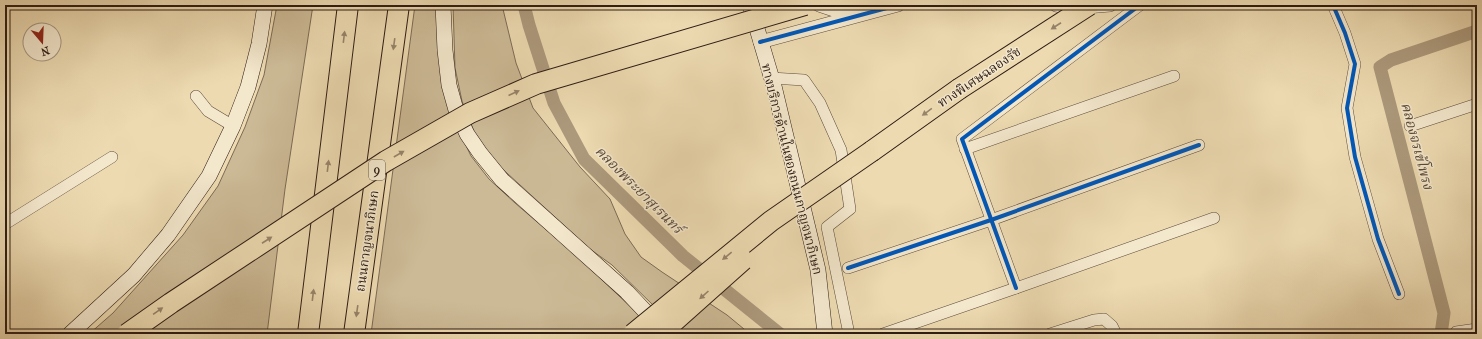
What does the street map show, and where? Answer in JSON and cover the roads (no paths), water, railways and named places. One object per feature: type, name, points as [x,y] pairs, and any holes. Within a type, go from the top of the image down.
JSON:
[{"type":"highway","points":[[308,334],[348,5]]},
{"type":"highway","name":"ถนนกาญจนาภิเษก","points":[[354,334],[399,5]]},
{"type":"highway","points":[[127,334],[171,303],[380,166],[470,113],[536,84],[805,5]]},
{"type":"highway","name":"ทางพิเศษฉลองรัช","points":[[872,152],[959,89],[1089,5]]},
{"type":"highway","points":[[661,334],[728,273],[872,152]]},
{"type":"highway","points":[[633,334],[771,221],[872,152]]},
{"type":"main road","points":[[70,334],[134,275],[168,235],[209,176],[233,126],[250,80],[259,44],[265,5]]},
{"type":"main road","points":[[443,5],[445,50],[449,86],[456,110],[467,134],[502,180],[627,292],[658,324],[661,334]]},
{"type":"main road","name":"ทางบริการด้านในของถนนกาญจนาภิเษก","points":[[750,5],[772,82],[818,270],[825,334]]},
{"type":"street","points":[[819,5],[852,16]]},
{"type":"street","points":[[760,42],[852,16],[898,5]]},
{"type":"street","points":[[1056,5],[1073,8],[1110,5]]},
{"type":"street","points":[[1016,288],[962,139],[1140,5]]},
{"type":"street","points":[[1333,5],[1345,33],[1355,64],[1347,108],[1355,158],[1378,239],[1399,294]]},
{"type":"street","points":[[965,149],[1174,76]]},
{"type":"street","points":[[772,82],[804,80],[820,103],[841,150],[850,209],[827,227],[849,334]]},
{"type":"street","points":[[196,96],[208,111],[233,126]]},
{"type":"street","points":[[1410,126],[1477,104]]},
{"type":"street","points":[[848,268],[991,220],[1199,145]]},
{"type":"street","points":[[5,224],[112,157]]},
{"type":"street","points":[[883,334],[1214,218]]},
{"type":"street","points":[[1050,334],[1094,320],[1104,319],[1112,326],[1116,334]]},
{"type":"street","points":[[1456,332],[1477,329]]},
{"type":"waterway","name":"คลองพระยาสุเรนทร์","points":[[524,5],[554,103],[584,159],[683,256],[780,334]]},
{"type":"waterway","name":"คลองจรเข้โพรง","points":[[1441,334],[1444,313],[1380,67],[1391,60],[1477,31]]}]
